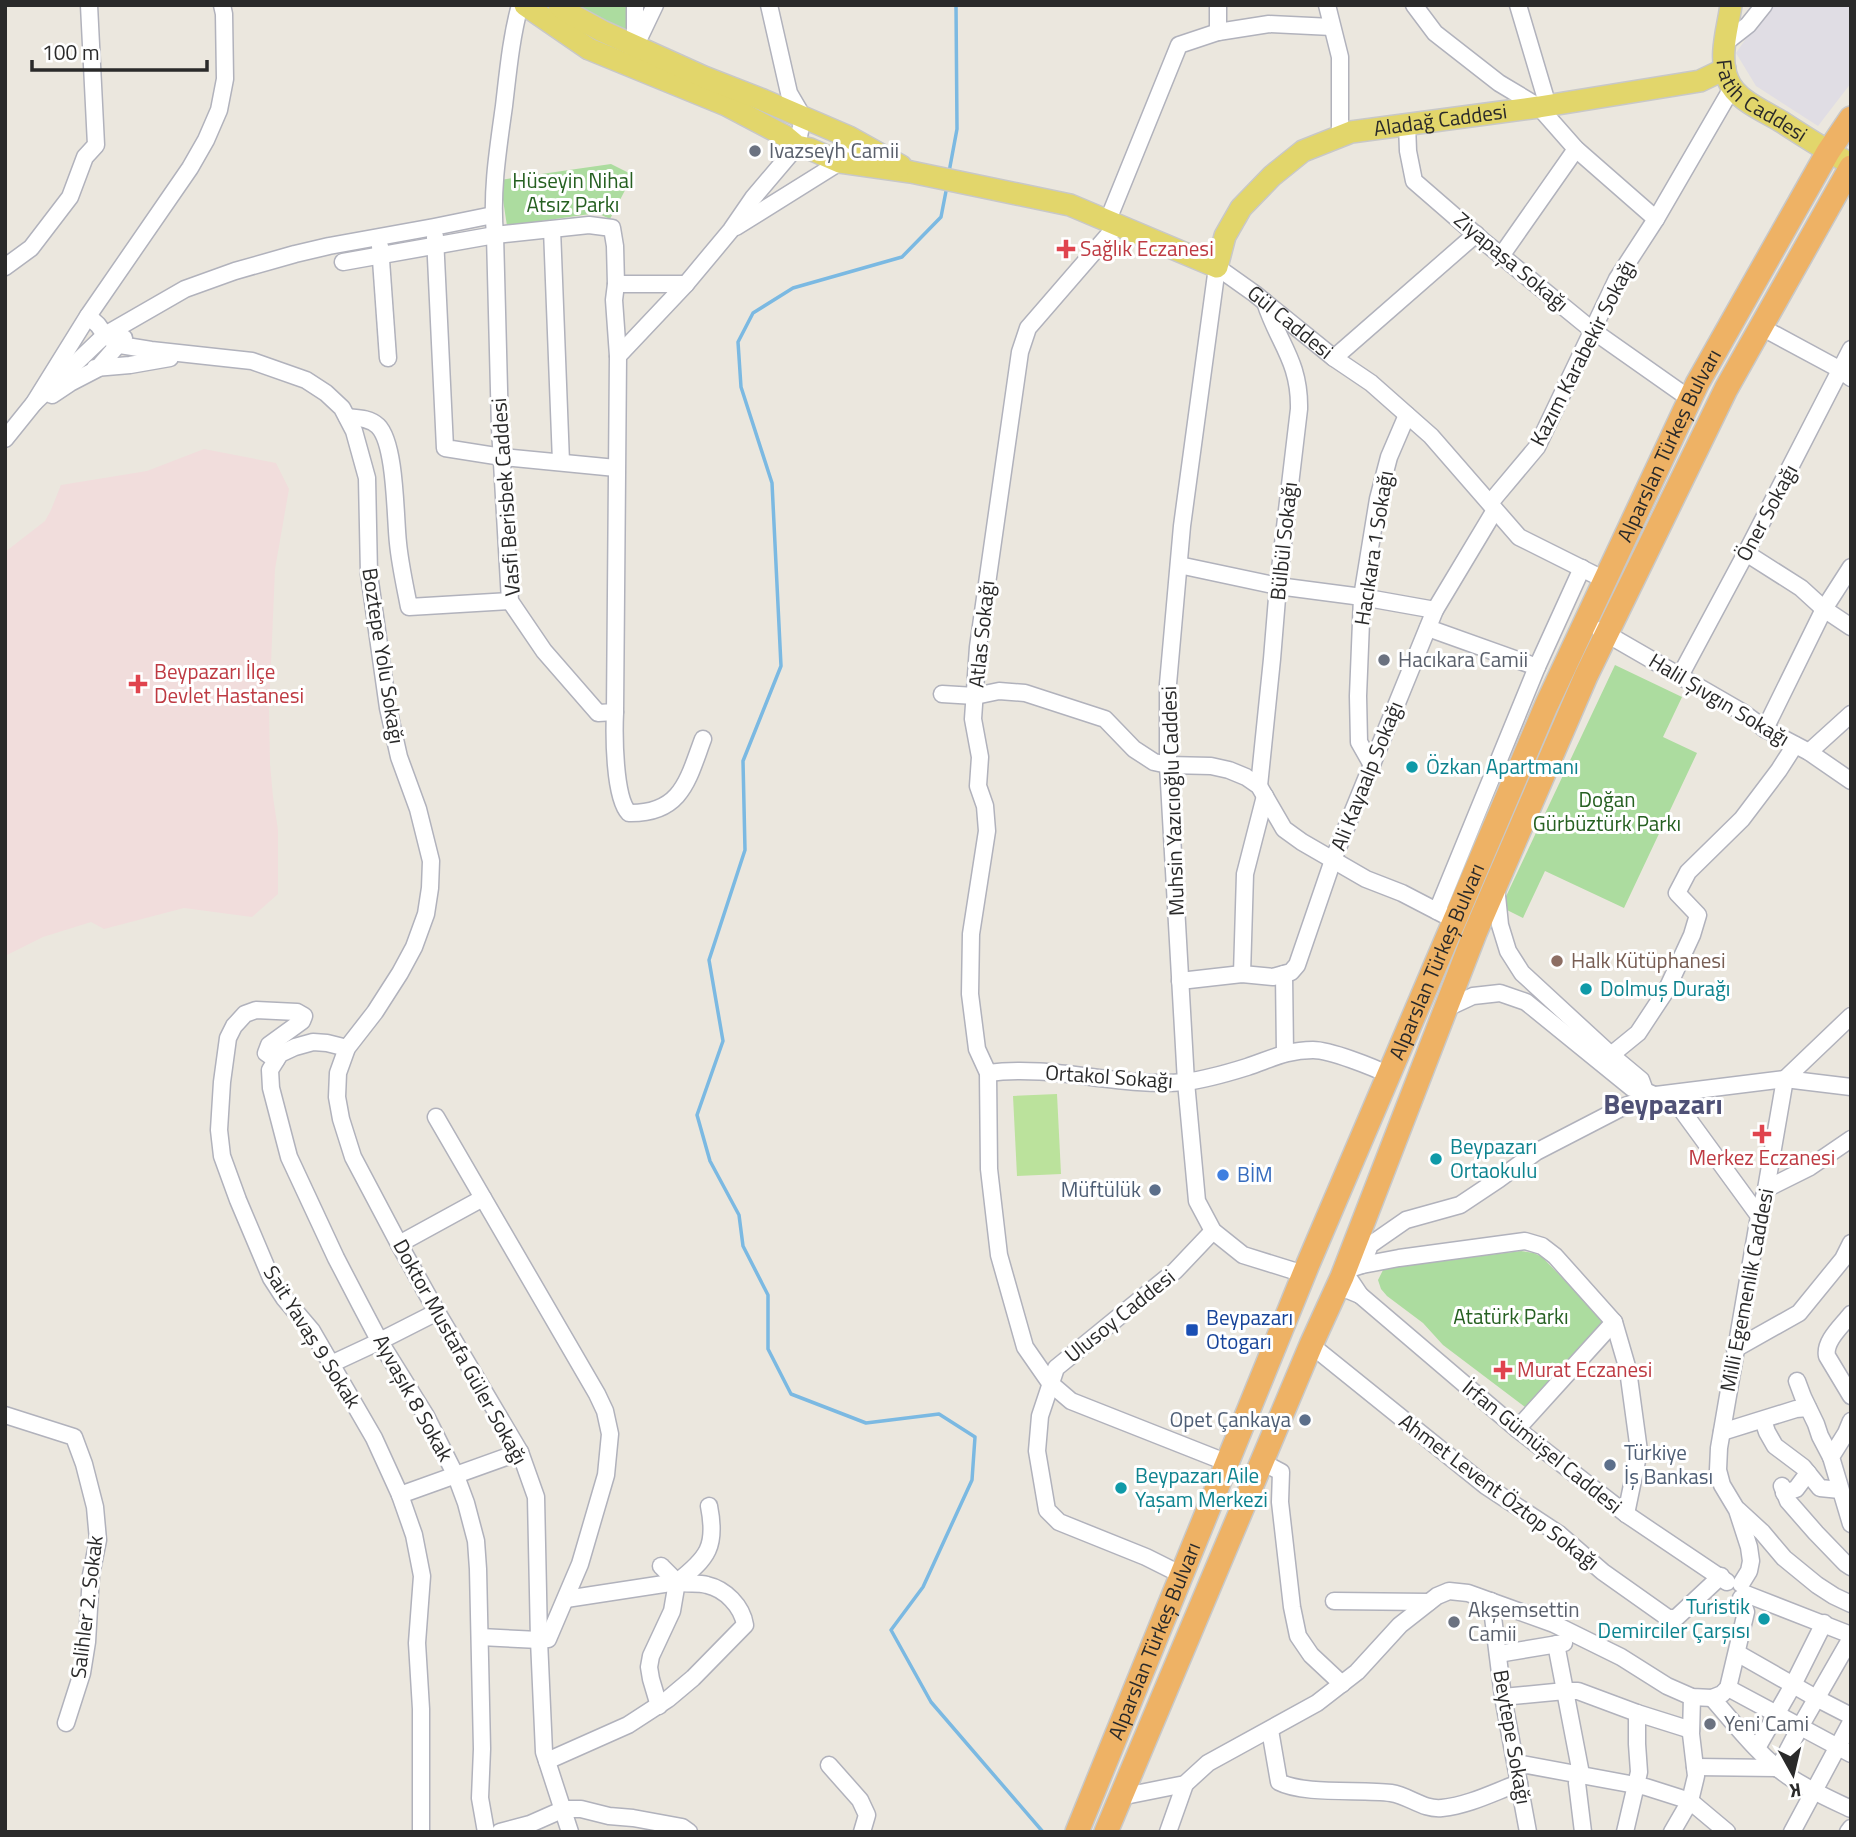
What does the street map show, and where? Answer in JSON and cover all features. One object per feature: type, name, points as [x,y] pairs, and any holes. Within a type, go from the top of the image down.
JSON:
[{"type":"highway","name":"Alparslan Türkeş Bulvarı","points":[[1081,1822],[1307,1266],[1389,1075],[1446,916],[1690,399],[1828,152],[1851,118]]},
{"type":"highway","name":"Alparslan Türkeş Bulvarı","points":[[1106,1832],[1311,1345],[1348,1274],[1475,933],[1586,676],[1726,389],[1851,166]]},
{"type":"highway","points":[[1324,1251],[1333,1253],[1342,1260],[1348,1274],[1329,1291],[1318,1290],[1309,1284],[1307,1266],[1324,1251]]},
{"type":"main road","points":[[525,5],[554,10]]},
{"type":"main road","name":"Fatih Caddesi","points":[[1731,5],[1725,43],[1728,78],[1746,100],[1851,166]]},
{"type":"main road","name":"Gül Caddesi","points":[[554,10],[568,12],[635,47],[849,137],[912,172]]},
{"type":"main road","name":"Gül Caddesi","points":[[554,10],[589,49],[726,105],[797,145],[840,162],[912,172],[1070,205],[1217,267]]},
{"type":"main road","name":"Aladağ Caddesi","points":[[1217,267],[1225,236],[1241,208],[1272,176],[1303,151],[1340,136],[1351,132],[1543,107],[1728,78]]},
{"type":"street","points":[[5,267],[31,248],[70,197],[85,157],[96,145],[89,5]]},
{"type":"street","points":[[10,432],[34,402],[206,140],[219,110],[225,79],[222,5]]},
{"type":"street","name":"Vasfi Berisbek Caddesi","points":[[525,5],[514,29],[497,153],[493,215],[510,601],[544,650],[598,713],[615,712]]},
{"type":"street","points":[[635,5],[635,47]]},
{"type":"street","points":[[635,47],[655,5]]},
{"type":"street","points":[[618,356],[686,284],[732,230],[753,198],[797,145],[803,117],[789,93],[769,5]]},
{"type":"street","points":[[1218,5],[1218,32]]},
{"type":"street","points":[[1327,5],[1340,57],[1340,136]]},
{"type":"street","points":[[1414,5],[1435,33],[1499,83],[1543,107],[1576,149],[1656,219]]},
{"type":"street","points":[[1518,5],[1543,107]]},
{"type":"street","points":[[1725,43],[1748,25],[1765,5]]},
{"type":"street","name":"Atlas Sokağı","points":[[988,1073],[977,1049],[970,994],[971,934],[987,831],[985,806],[978,786],[980,757],[974,730],[975,696],[978,647],[1020,352],[1028,328],[1113,222],[1179,46],[1218,32],[1269,24],[1332,27]]},
{"type":"street","name":"Kazım Karabekir Sokağı","points":[[1492,506],[1536,447],[1617,279],[1656,219],[1728,78]]},
{"type":"street","name":"Ziyapaşa Sokağı","points":[[1407,124],[1408,151],[1415,181],[1592,330],[1690,399]]},
{"type":"street","points":[[732,230],[840,162],[849,137]]},
{"type":"street","points":[[1501,256],[1576,149]]},
{"type":"street","points":[[34,402],[105,335],[185,289],[254,265],[329,246],[493,215]]},
{"type":"street","points":[[343,262],[495,235],[589,225],[612,228],[615,246],[614,300],[618,356],[614,743],[624,808],[629,813],[640,813],[676,799],[695,765],[704,739]]},
{"type":"street","points":[[434,227],[445,448],[502,457],[616,468]]},
{"type":"street","points":[[552,229],[561,462]]},
{"type":"street","points":[[1334,358],[1476,234]]},
{"type":"street","points":[[380,237],[388,358]]},
{"type":"street","name":"Gül Caddesi","points":[[1217,267],[1334,358],[1371,383],[1431,436],[1519,537],[1605,580]]},
{"type":"street","name":"Muhsin Yazıcıoğlu Caddesi","points":[[1217,267],[1182,526],[1168,684],[1168,765],[1185,1082],[1197,1200],[1213,1231],[1243,1255],[1307,1266]]},
{"type":"street","points":[[616,284],[686,284]]},
{"type":"street","points":[[10,432],[56,392],[97,369],[160,302]]},
{"type":"street","name":"Bülbül Sokağı","points":[[1242,974],[1245,874],[1262,791],[1278,586],[1299,409],[1297,377],[1265,302]]},
{"type":"street","points":[[88,316],[105,335],[120,345]]},
{"type":"street","points":[[88,316],[80,342],[80,357],[86,364],[97,369],[189,354]]},
{"type":"street","points":[[1761,327],[1845,374]]},
{"type":"street","name":"Boztepe Yolu Sokağı","points":[[120,345],[252,362],[306,380],[342,408],[354,431],[367,478],[369,574],[388,708],[399,757],[418,809],[431,862],[426,914],[414,947],[375,1012],[346,1048]]},
{"type":"street","name":"Öner Sokağı","points":[[1680,676],[1793,463],[1845,374],[1851,349]]},
{"type":"street","name":"Hacıkara 1 Sokağı","points":[[1372,765],[1359,742],[1362,597],[1378,499],[1389,457],[1407,415]]},
{"type":"street","points":[[347,417],[365,418],[378,426],[385,440],[395,485],[398,540],[409,607],[510,601]]},
{"type":"street","name":"Ali Kayaalp Sokağı","points":[[1284,974],[1291,972],[1297,965],[1333,860],[1435,610],[1492,506]]},
{"type":"street","points":[[1746,553],[1801,588],[1824,609],[1851,627]]},
{"type":"street","points":[[1179,565],[1278,586],[1435,610]]},
{"type":"street","points":[[1765,729],[1824,609],[1851,567]]},
{"type":"street","points":[[942,694],[975,696],[999,691],[1025,692],[1105,719],[1134,749],[1154,762],[1211,766],[1246,777],[1262,791],[1284,829],[1302,842],[1366,879],[1402,893],[1446,916],[1536,667],[1582,568]]},
{"type":"street","name":"Halil Şıvgın Sokağı","points":[[1586,622],[1742,712],[1851,781]]},
{"type":"street","points":[[1428,628],[1536,667]]},
{"type":"street","points":[[1611,1055],[1638,1033],[1667,989],[1692,935],[1698,915],[1677,893],[1688,872],[1742,819],[1779,770],[1802,748],[1851,715]]},
{"type":"street","points":[[1496,884],[1500,925],[1508,951],[1522,973],[1641,1080],[1651,1093]]},
{"type":"street","points":[[1180,981],[1242,974],[1284,974],[1285,1053]]},
{"type":"street","points":[[1445,1009],[1474,996],[1500,993],[1526,1002],[1632,1088],[1678,1105],[1759,1216]]},
{"type":"street","name":"Sait Yavaş 9 Sokak","points":[[276,1060],[266,1053],[269,1045],[302,1021],[304,1016],[297,1012],[273,1009],[245,1014],[228,1038],[219,1130],[222,1156],[271,1278],[312,1331],[374,1438],[401,1495],[414,1535],[422,1576],[417,1643],[421,1709],[421,1832]]},
{"type":"street","points":[[1785,1079],[1851,1016]]},
{"type":"street","points":[[276,1060],[280,1054],[313,1042],[346,1048]]},
{"type":"street","name":"Doktor Mustafa Güler Sokağı","points":[[346,1048],[338,1073],[337,1097],[353,1157],[437,1312],[520,1452],[536,1497],[544,1752],[570,1832]]},
{"type":"street","name":"Ortakol Sokağı","points":[[988,1073],[1060,1073],[1124,1082],[1185,1082],[1247,1067],[1285,1053],[1317,1050],[1389,1075]]},
{"type":"street","name":"Ayvaşık 8 Sokak","points":[[276,1060],[270,1070],[271,1088],[289,1157],[336,1258],[380,1342],[426,1416],[456,1476],[466,1503],[476,1541],[482,1749],[480,1798],[486,1832]]},
{"type":"street","name":"Ulusoy Caddesi","points":[[988,1073],[989,1169],[999,1255],[1024,1347],[1050,1383]]},
{"type":"street","points":[[1348,1274],[1370,1245],[1406,1220],[1460,1205],[1536,1152],[1651,1093],[1785,1079],[1851,1087]]},
{"type":"street","name":"Milli Egemenlik Caddesi","points":[[1728,1688],[1746,1612],[1741,1591],[1751,1561],[1749,1546],[1736,1508],[1717,1470],[1735,1349],[1785,1079]]},
{"type":"street","points":[[436,1117],[606,1411],[610,1434],[606,1475],[580,1564],[548,1639],[480,1637]]},
{"type":"street","points":[[1766,1189],[1810,1167],[1851,1139]]},
{"type":"street","points":[[399,1244],[483,1198]]},
{"type":"street","name":"Ulusoy Caddesi","points":[[1050,1383],[1056,1368],[1175,1272],[1213,1231]]},
{"type":"street","points":[[1348,1274],[1399,1258],[1525,1241],[1542,1246],[1555,1256],[1614,1322],[1629,1370],[1639,1451],[1626,1514]]},
{"type":"street","points":[[1735,1349],[1799,1313],[1843,1259],[1851,1243]]},
{"type":"street","name":"İrfan Gümüşel Caddesi","points":[[1348,1274],[1360,1295],[1517,1429],[1626,1514],[1741,1591],[1851,1636]]},
{"type":"street","points":[[331,1364],[437,1312]]},
{"type":"street","points":[[1851,1314],[1826,1350],[1851,1396]]},
{"type":"street","points":[[1517,1429],[1614,1322]]},
{"type":"street","name":"Ahmet Levent Öztop Sokağı","points":[[1311,1345],[1486,1486],[1559,1534],[1603,1572],[1668,1618],[1676,1618],[1721,1576]]},
{"type":"street","points":[[1797,1381],[1819,1436],[1831,1457],[1851,1524]]},
{"type":"street","points":[[1182,1575],[1146,1557],[1059,1522],[1047,1510],[1037,1451],[1040,1416],[1050,1383],[1071,1401],[1228,1462]]},
{"type":"street","points":[[1722,1432],[1796,1409],[1808,1408]]},
{"type":"street","name":"Salihler 2. Sokak","points":[[5,1415],[74,1437],[95,1507],[98,1540],[91,1575],[87,1642],[82,1674],[66,1723]]},
{"type":"street","points":[[1763,1420],[1775,1446],[1804,1467],[1820,1488],[1840,1490]]},
{"type":"street","points":[[1831,1457],[1851,1421]]},
{"type":"street","points":[[401,1495],[520,1452]]},
{"type":"street","points":[[1262,1462],[1281,1472],[1280,1502],[1298,1636],[1311,1656],[1342,1684]]},
{"type":"street","points":[[1808,1473],[1796,1489],[1783,1490],[1788,1501],[1851,1567]]},
{"type":"street","points":[[659,1706],[649,1667],[651,1656],[672,1611],[677,1582],[705,1557],[713,1533],[709,1506]]},
{"type":"street","points":[[1736,1508],[1762,1532],[1784,1559],[1817,1586],[1851,1604]]},
{"type":"street","points":[[661,1566],[677,1582]]},
{"type":"street","points":[[547,1761],[628,1725],[659,1706],[693,1678],[745,1625],[739,1609],[721,1590],[706,1584],[677,1582],[566,1599]]},
{"type":"street","points":[[1168,1832],[1185,1784],[1208,1763],[1317,1703],[1357,1672],[1400,1625],[1437,1596],[1449,1591],[1468,1593],[1554,1624],[1621,1657],[1667,1686],[1692,1697],[1712,1698],[1728,1688],[1844,1750]]},
{"type":"street","points":[[1334,1601],[1429,1602]]},
{"type":"street","name":"Beytepe Sokağı","points":[[1491,1601],[1503,1698],[1528,1832]]},
{"type":"street","points":[[1757,1748],[1778,1714],[1824,1623]]},
{"type":"street","points":[[1778,1768],[1851,1636]]},
{"type":"street","points":[[1498,1654],[1587,1640]]},
{"type":"street","points":[[1556,1644],[1581,1774],[1577,1783],[1583,1832]]},
{"type":"street","points":[[1737,1653],[1851,1716]]},
{"type":"street","points":[[1503,1698],[1578,1691],[1691,1730]]},
{"type":"street","points":[[1672,1832],[1690,1801],[1696,1776],[1691,1730],[1692,1697]]},
{"type":"street","points":[[1712,1698],[1757,1748],[1788,1776],[1851,1809]]},
{"type":"street","points":[[1625,1832],[1639,1772],[1637,1713]]},
{"type":"street","points":[[1793,1832],[1813,1790],[1844,1750],[1851,1722]]},
{"type":"street","points":[[1269,1730],[1279,1782],[1297,1788],[1395,1794],[1429,1808],[1439,1808],[1475,1801],[1519,1783]]},
{"type":"street","points":[[1516,1763],[1635,1784],[1690,1801],[1727,1832]]},
{"type":"street","points":[[829,1765],[860,1800],[867,1815],[862,1832]]},
{"type":"street","points":[[1695,1767],[1778,1768]]},
{"type":"street","points":[[1120,1797],[1185,1784]]},
{"type":"street","points":[[500,1832],[530,1824],[564,1809],[581,1809],[609,1816],[633,1818],[655,1827],[682,1827],[689,1832]]},
{"type":"street","points":[[609,1816],[615,1832]]},
{"type":"shaded area","points":[[1769,5],[1851,5],[1851,83],[1818,126],[1756,86],[1736,53]]},
{"type":"shaded area","name":"Beypazarı İlçe Devlet Hastanesi","points":[[204,449],[276,463],[289,489],[275,569],[269,710],[270,764],[278,830],[278,894],[252,917],[184,908],[104,929],[91,922],[43,937],[5,956],[5,552],[45,521],[61,485],[147,471]]},
{"type":"green space","points":[[568,5],[632,5],[630,35]]},
{"type":"green space","name":"Hüseyin Nihal Atsız Parkı","points":[[611,164],[633,175],[610,219],[597,213],[507,226],[500,180]]},
{"type":"green space","name":"Doğan Gürbüztürk Parkı","points":[[1615,665],[1682,697],[1663,737],[1697,753],[1624,908],[1545,871],[1523,918],[1501,907]]},
{"type":"green space","points":[[1057,1094],[1061,1174],[1017,1176],[1013,1096]]},
{"type":"green space","name":"Atatürk Parkı","points":[[1521,1251],[1542,1257],[1607,1321],[1525,1407],[1443,1345],[1423,1323],[1387,1296],[1378,1280],[1384,1268]]},
{"type":"waterway","points":[[949,172],[957,129],[956,5]]},
{"type":"waterway","points":[[947,186],[941,217],[902,257],[793,288],[753,313],[738,342],[741,387],[772,483],[781,666],[743,761],[745,850],[709,960],[723,1041],[697,1115],[710,1161],[739,1215],[743,1246],[768,1295],[768,1349],[791,1394],[866,1423],[939,1414],[975,1437],[972,1480],[923,1587],[891,1630],[931,1702],[1043,1832]]},
{"type":"place","name":"Ivazseyh Camii","points":[[755,151]]},
{"type":"place","name":"Sağlık Eczanesi","points":[[1066,249]]},
{"type":"place","name":"Hacıkara Camii","points":[[1384,660]]},
{"type":"place","name":"Beypazarı İlçe Devlet Hastanesi","points":[[138,684]]},
{"type":"place","name":"Özkan Apartmanı","points":[[1412,767]]},
{"type":"place","name":"Halk Kütüphanesi","points":[[1557,961]]},
{"type":"place","name":"Dolmuş Durağı","points":[[1586,989]]},
{"type":"place","name":"Merkez Eczanesi","points":[[1762,1134]]},
{"type":"place","name":"Beypazarı Ortaokulu","points":[[1436,1159]]},
{"type":"place","name":"BİM","points":[[1223,1175]]},
{"type":"place","name":"Müftülük","points":[[1155,1190]]},
{"type":"place","name":"Beypazarı Otogarı","points":[[1192,1330]]},
{"type":"place","name":"Murat Eczanesi","points":[[1503,1370]]},
{"type":"place","name":"Opet Çankaya","points":[[1305,1420]]},
{"type":"place","name":"Türkiye İş Bankası","points":[[1610,1465]]},
{"type":"place","name":"Beypazarı Aile Yaşam Merkezi","points":[[1121,1488]]},
{"type":"place","name":"Turistik Demirciler Çarşısı","points":[[1764,1619]]},
{"type":"place","name":"Akşemsettin Camii","points":[[1454,1622]]},
{"type":"place","name":"Yeni Cami","points":[[1710,1724]]},
{"type":"district","name":"Beypazarı","points":[[1663,1104]]}]
